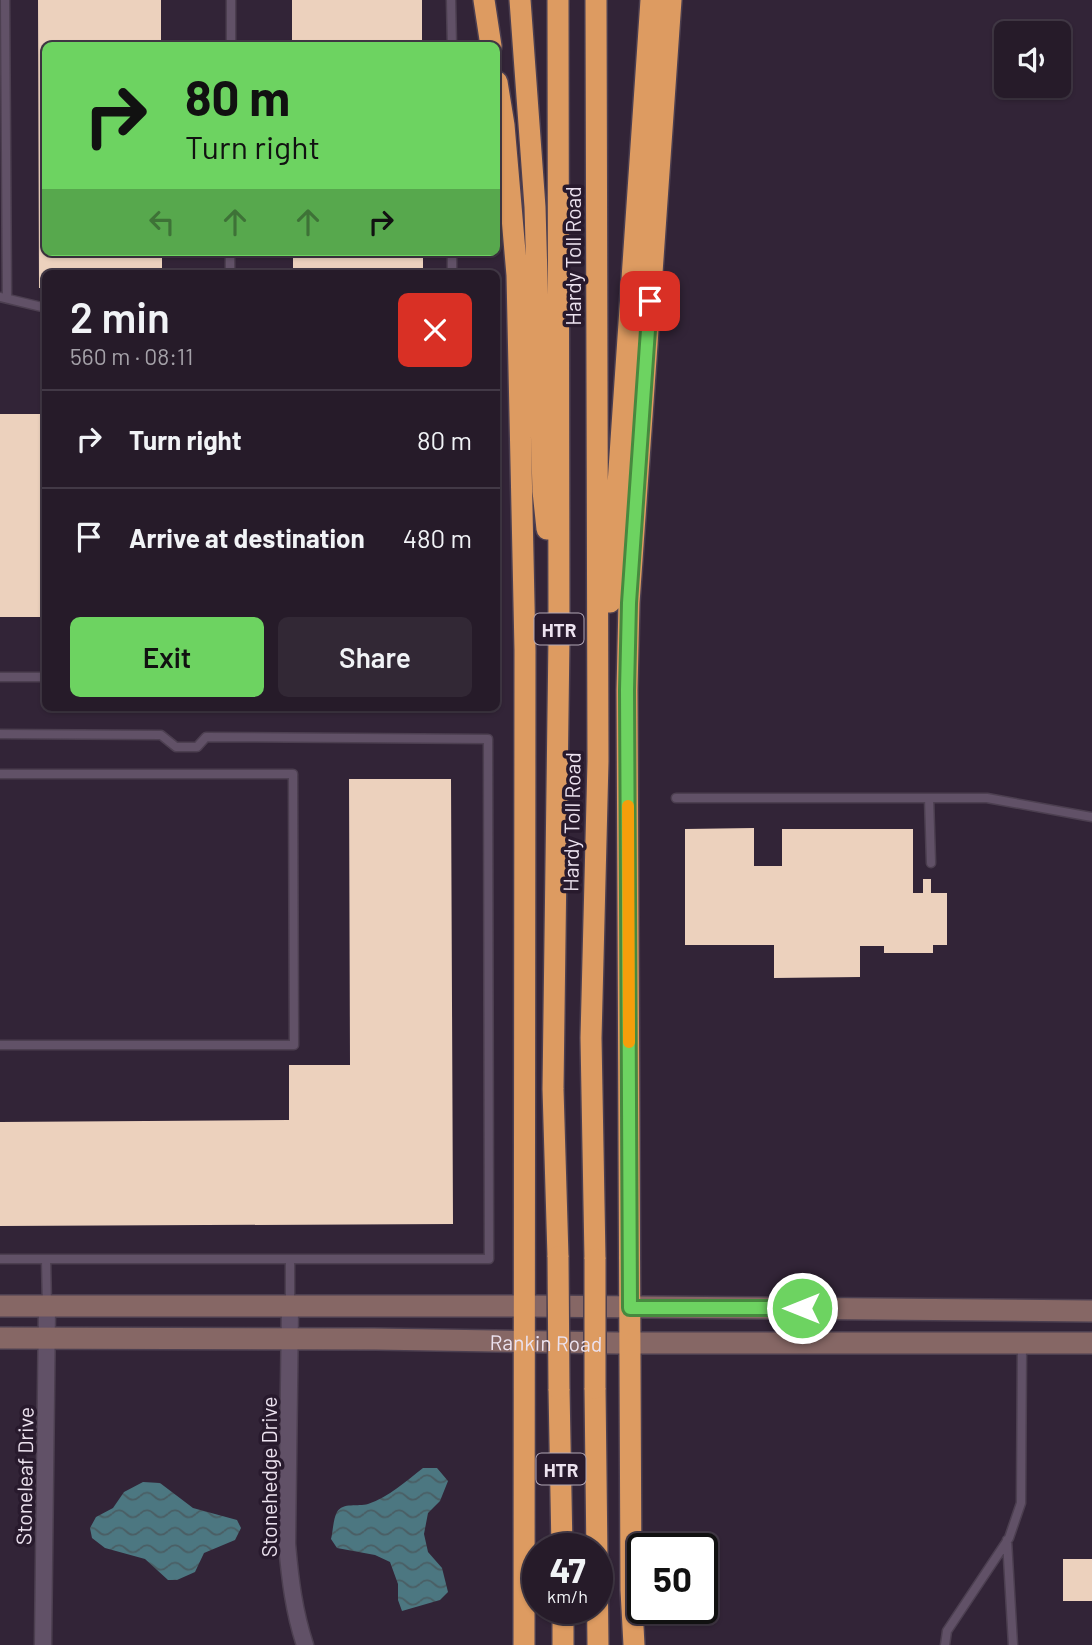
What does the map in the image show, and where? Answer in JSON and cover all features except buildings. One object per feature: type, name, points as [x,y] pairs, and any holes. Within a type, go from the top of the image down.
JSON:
[{"type":"highway","points":[[484,0],[490,42]]},
{"type":"highway","points":[[520,0],[535,207],[543,491],[559,638]]},
{"type":"highway","name":"Hardy Toll Road","points":[[558,0],[559,638],[553,1089],[562,1533]]},
{"type":"highway","name":"Hardy Toll Road","points":[[596,0],[598,761],[590,1038],[598,1645]]},
{"type":"highway","points":[[598,761],[651,0]]},
{"type":"highway","points":[[634,1645],[631,1590],[627,704],[629,615],[671,0]]},
{"type":"highway","points":[[500,100],[517,275],[524,608],[524,1645]]},
{"type":"highway","points":[[563,1624],[563,1645]]},
{"type":"main road","name":"Rankin Road","points":[[0,1306],[525,1306],[1092,1311]]},
{"type":"main road","points":[[1022,1311],[1022,1343]]},
{"type":"main road","name":"Rankin Road","points":[[0,1338],[525,1340],[630,1343],[1092,1343]]},
{"type":"street","name":"Stoneleaf Drive","points":[[43,1645],[47,1307]]},
{"type":"street","name":"Stonehedge Drive","points":[[290,1308],[287,1544],[290,1582],[305,1645]]},
{"type":"lane","points":[[5,0],[3,298],[42,307]]},
{"type":"lane","points":[[231,0],[231,42]]},
{"type":"lane","points":[[451,0],[452,42]]},
{"type":"lane","points":[[0,677],[42,677]]},
{"type":"lane","points":[[0,734],[161,735],[176,747],[197,747],[206,737],[488,738],[488,1259],[0,1259]]},
{"type":"lane","points":[[0,774],[293,774],[293,1045],[0,1045]]},
{"type":"lane","points":[[676,798],[987,798],[1092,817]]},
{"type":"lane","points":[[929,798],[931,863]]},
{"type":"lane","points":[[46,1259],[47,1307]]},
{"type":"lane","points":[[290,1259],[290,1308]]},
{"type":"lane","points":[[945,1645],[947,1631],[1007,1540],[1021,1503],[1022,1343]]},
{"type":"lane","points":[[1007,1540],[1013,1645]]},
{"type":"water","points":[[423,1468],[437,1468],[448,1481],[440,1501],[428,1513],[424,1534],[428,1552],[442,1568],[448,1592],[440,1600],[402,1611],[398,1600],[398,1584],[390,1562],[375,1555],[337,1548],[331,1539],[335,1518],[340,1509],[376,1501]]},
{"type":"water","points":[[143,1482],[160,1483],[193,1508],[237,1520],[241,1528],[235,1540],[204,1553],[195,1572],[177,1580],[168,1580],[145,1559],[105,1548],[92,1538],[90,1528],[96,1517],[113,1508],[124,1492]]},
{"type":"slow traffic","points":[[628,806],[629,1042]]},
{"type":"route","points":[[650,301],[629,603],[627,690],[630,1308],[802,1308]]}]
